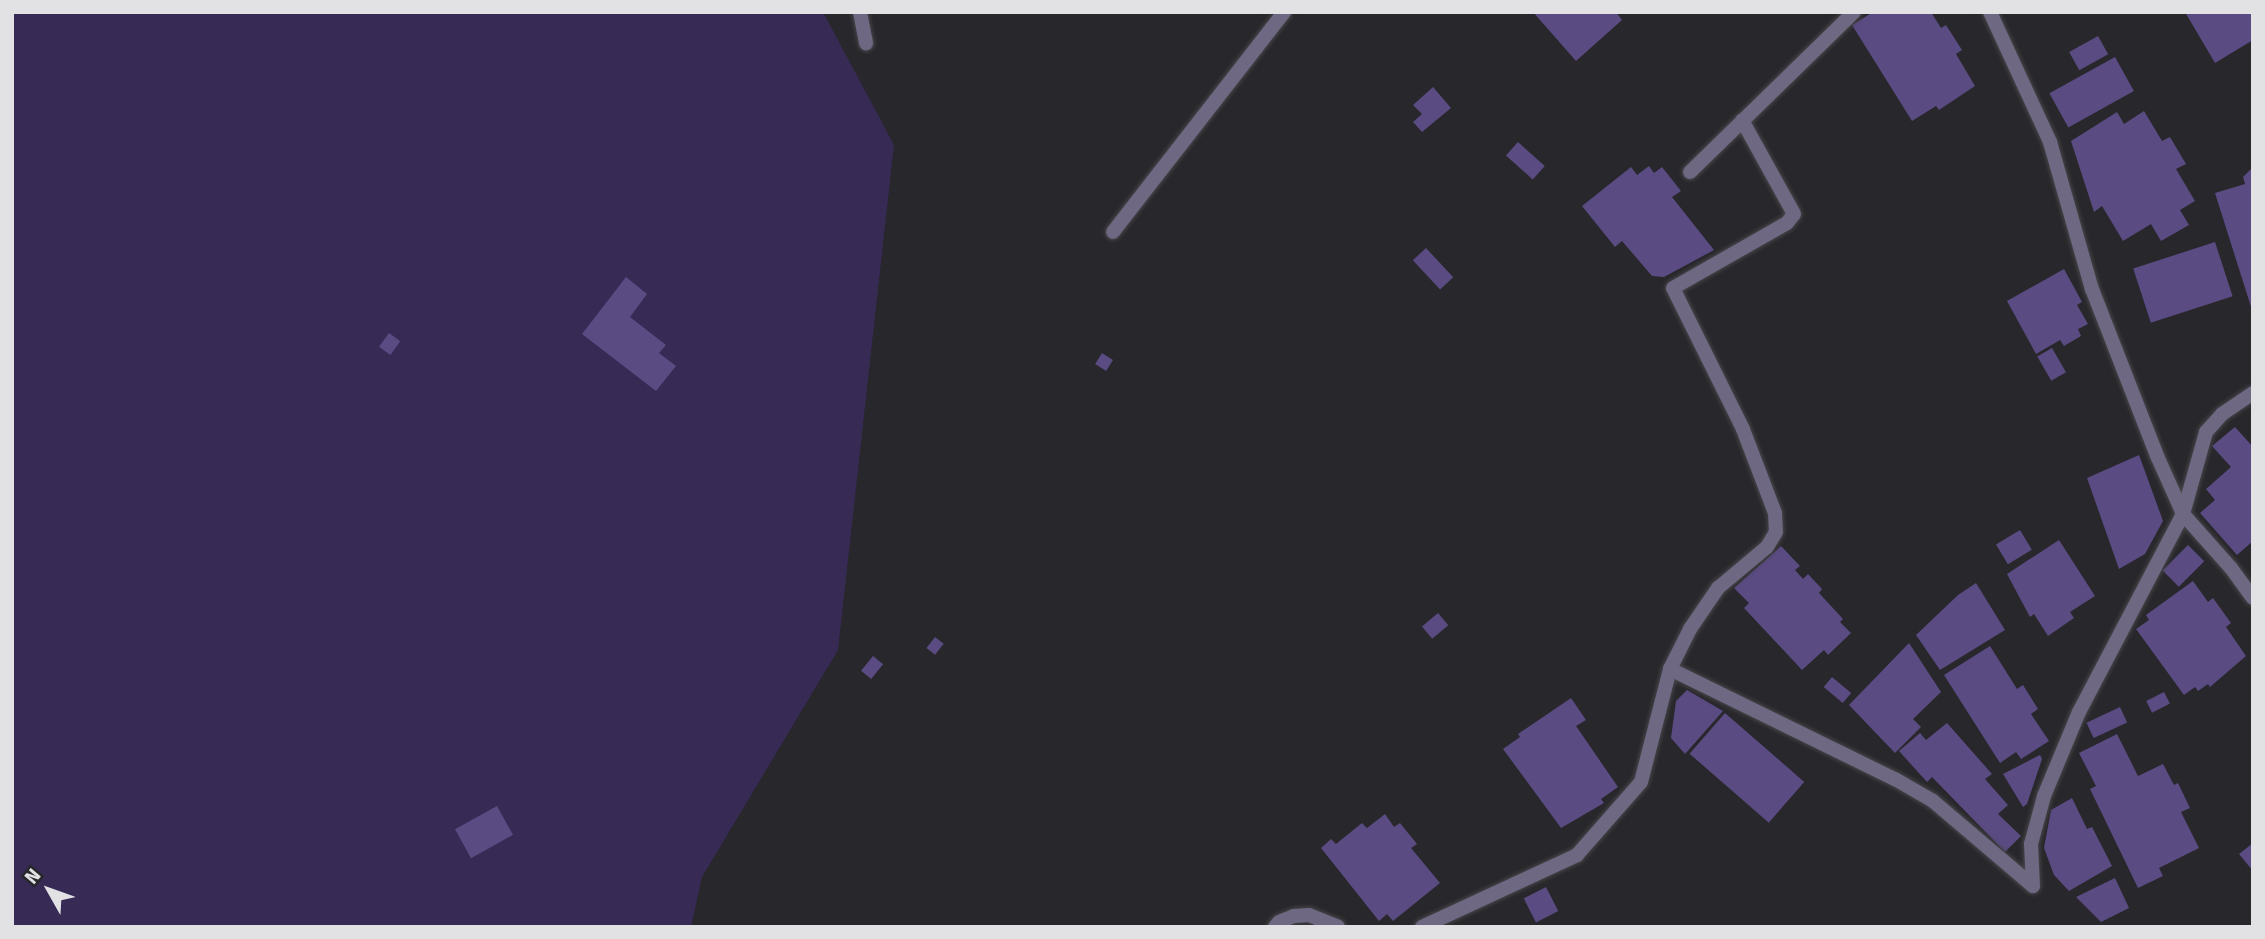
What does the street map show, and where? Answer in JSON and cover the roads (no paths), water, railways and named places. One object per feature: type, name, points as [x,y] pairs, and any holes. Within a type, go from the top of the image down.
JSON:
[{"type":"street","points":[[860,12],[866,43]]},
{"type":"street","points":[[1113,232],[1284,12]]},
{"type":"street","points":[[1690,172],[1854,12]]},
{"type":"street","points":[[1990,12],[2049,142],[2092,289],[2158,458],[2183,514],[2231,568],[2253,598]]},
{"type":"street","points":[[1422,927],[1577,855],[1641,782],[1670,669],[1690,629],[1718,588],[1767,547],[1776,532],[1775,513],[1742,429],[1673,288],[1787,223],[1794,214],[1742,120]]},
{"type":"street","points":[[1670,669],[1895,779],[1933,801],[2033,886],[2031,844],[2043,796],[2079,712],[2183,514],[2206,432],[2222,414],[2253,393]]},
{"type":"street","points":[[1275,927],[1279,922],[1294,916],[1309,915],[1338,927]]}]
